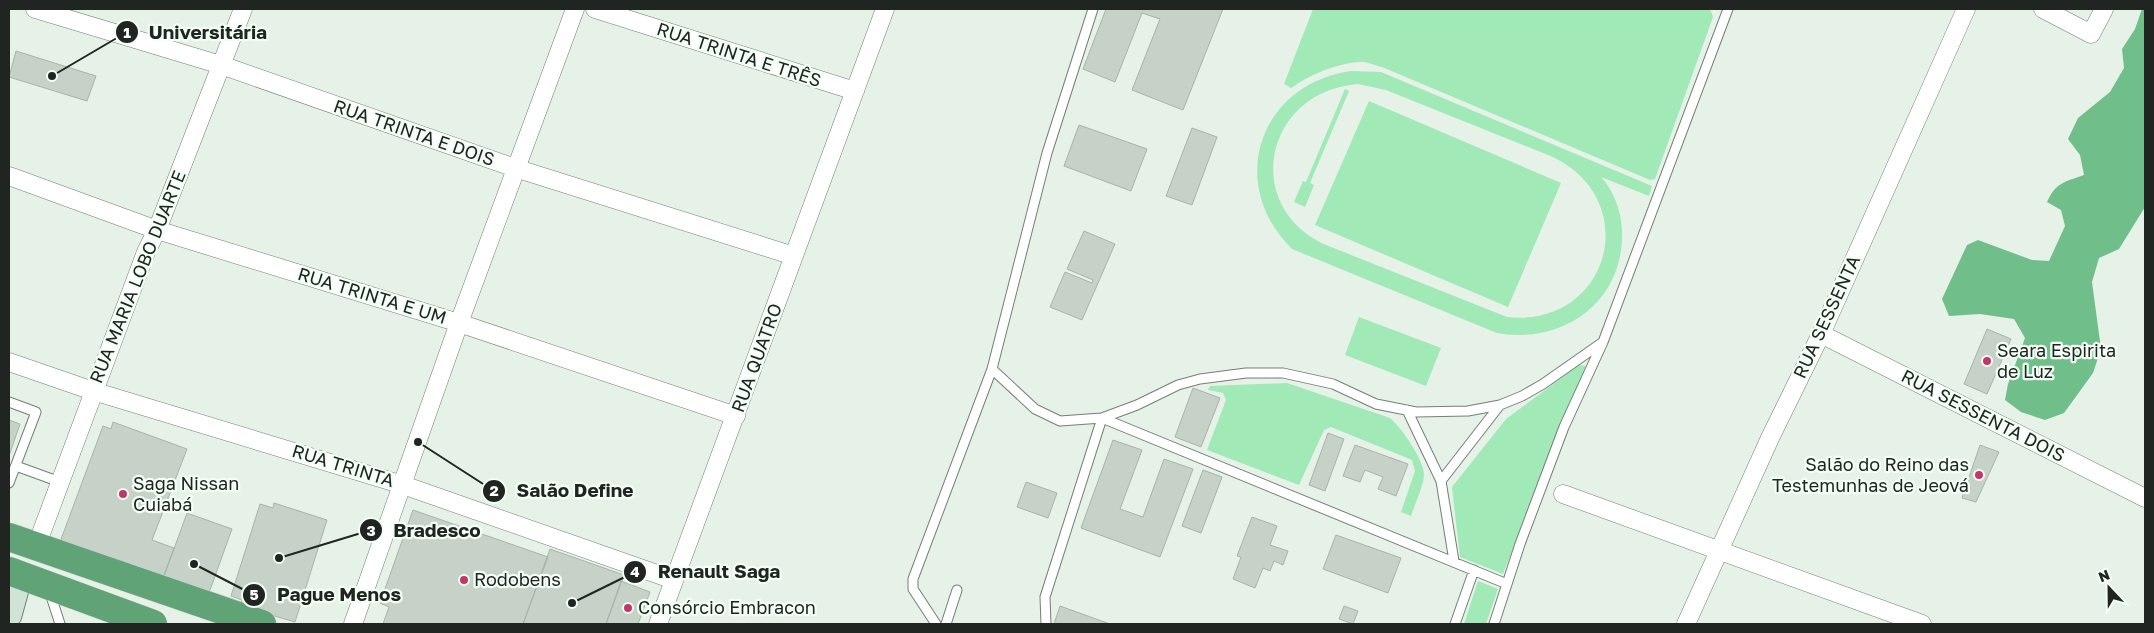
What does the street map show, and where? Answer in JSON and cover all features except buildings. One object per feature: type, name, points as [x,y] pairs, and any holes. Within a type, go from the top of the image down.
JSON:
[{"type":"highway","points":[[9,534],[36,546],[262,624]]},
{"type":"highway","points":[[14,573],[154,624]]},
{"type":"street","name":"RUA TRINTA E DOIS","points":[[35,9],[221,65],[515,168],[794,256]]},
{"type":"street","name":"RUA MARIA LOBO DUARTE","points":[[36,546],[146,252],[157,230],[243,9]]},
{"type":"street","points":[[353,624],[459,322],[575,9]]},
{"type":"street","name":"RUA TRINTA E TRÊS","points":[[595,9],[855,92]]},
{"type":"street","name":"RUA QUATRO","points":[[658,624],[885,9]]},
{"type":"street","name":"RUA SESSENTA","points":[[1686,624],[1770,438],[1821,334],[1966,9]]},
{"type":"street","points":[[2043,9],[2091,34],[2104,9]]},
{"type":"street","name":"RUA TRINTA E UM","points":[[9,176],[157,230],[459,322],[736,416]]},
{"type":"street","name":"RUA SESSENTA DOIS","points":[[1821,334],[2145,498]]},
{"type":"street","name":"RUA TRINTA","points":[[9,362],[93,391],[403,484],[674,580]]},
{"type":"street","points":[[1563,494],[1922,624]]},
{"type":"street","points":[[9,616],[14,573]]},
{"type":"lane","points":[[936,624],[913,589],[913,579],[992,369],[1047,153],[1093,9]]},
{"type":"lane","points":[[1494,624],[1564,427],[1602,342],[1728,9]]},
{"type":"lane","points":[[992,369],[1035,409],[1060,421],[1102,418],[1137,405],[1178,385],[1200,379],[1246,373],[1283,373],[1300,376],[1333,384],[1376,404],[1408,410],[1468,411],[1500,405],[1522,396],[1543,384],[1602,342]]},
{"type":"lane","points":[[9,402],[36,412],[9,484]]},
{"type":"lane","points":[[1442,481],[1500,405]]},
{"type":"lane","points":[[1408,410],[1442,481],[1454,561]]},
{"type":"lane","points":[[1102,418],[1507,584]]},
{"type":"lane","points":[[1046,624],[1045,597],[1102,418]]},
{"type":"lane","points":[[16,466],[60,482]]},
{"type":"lane","points":[[1455,624],[1474,570]]},
{"type":"lane","points":[[48,585],[60,624]]},
{"type":"lane","points":[[946,624],[957,590]]},
{"type":"green space","points":[[1313,9],[1708,9],[1713,17],[1655,179],[1650,180],[1382,67],[1368,63],[1350,63],[1332,67],[1307,78],[1291,88],[1284,84]]},
{"type":"green space","points":[[2142,9],[2145,9],[2145,207],[2119,249],[2099,258],[2092,282],[2101,349],[2093,373],[2064,413],[2045,420],[2021,412],[2005,400],[2008,384],[2025,338],[2014,319],[1980,314],[1949,316],[1942,299],[1967,245],[1978,240],[2032,260],[2049,261],[2065,226],[2061,210],[2047,202],[2054,190],[2066,181],[2084,175],[2080,155],[2068,139],[2078,118],[2110,92],[2124,68],[2122,49],[2135,29]]},
{"type":"green space","points":[[1352,71],[1381,72],[1652,186],[1649,196],[1601,177],[1610,189],[1616,202],[1622,230],[1620,255],[1613,278],[1601,297],[1586,313],[1567,324],[1545,332],[1522,335],[1497,333],[1292,249],[1272,223],[1260,195],[1257,167],[1262,140],[1275,115],[1294,95],[1320,79]],"holes":[[[1358,84],[1386,90],[1553,157],[1582,177],[1599,203],[1606,230],[1602,258],[1590,283],[1570,303],[1542,315],[1507,317],[1326,245],[1299,227],[1282,204],[1274,179],[1275,153],[1284,128],[1302,107],[1326,91]]]},
{"type":"green space","points":[[1345,89],[1349,91],[1310,183],[1314,185],[1305,207],[1294,202],[1303,181],[1306,182]]},
{"type":"green space","points":[[1369,101],[1561,183],[1508,307],[1315,225]]},
{"type":"green space","points":[[1359,317],[1441,348],[1426,386],[1345,355]]},
{"type":"green space","points":[[1579,365],[1586,366],[1503,574],[1460,557],[1452,487],[1506,419]]},
{"type":"green space","points":[[1287,383],[1390,418],[1395,422],[1411,444],[1423,469],[1422,484],[1411,516],[1401,512],[1415,471],[1412,460],[1331,427],[1324,430],[1299,485],[1207,450],[1226,400],[1223,393],[1208,390],[1210,386]]},
{"type":"green space","points":[[1478,581],[1498,589],[1486,624],[1464,624]]},
{"type":"place","name":"Universitária","points":[[52,76]]},
{"type":"place","name":"Seara Espirita de Luz","points":[[1987,361]]},
{"type":"place","name":"Salão Define","points":[[418,442]]},
{"type":"place","name":"Salão do Reino das Testemunhas de Jeová","points":[[1979,475]]},
{"type":"place","name":"Saga Nissan Cuiabá","points":[[123,494]]},
{"type":"place","name":"Bradesco","points":[[279,558]]},
{"type":"place","name":"Pague Menos","points":[[194,564]]},
{"type":"place","name":"Rodobens","points":[[464,580]]},
{"type":"place","name":"Renault Saga","points":[[572,603]]},
{"type":"place","name":"Consórcio Embracon","points":[[628,608]]}]
